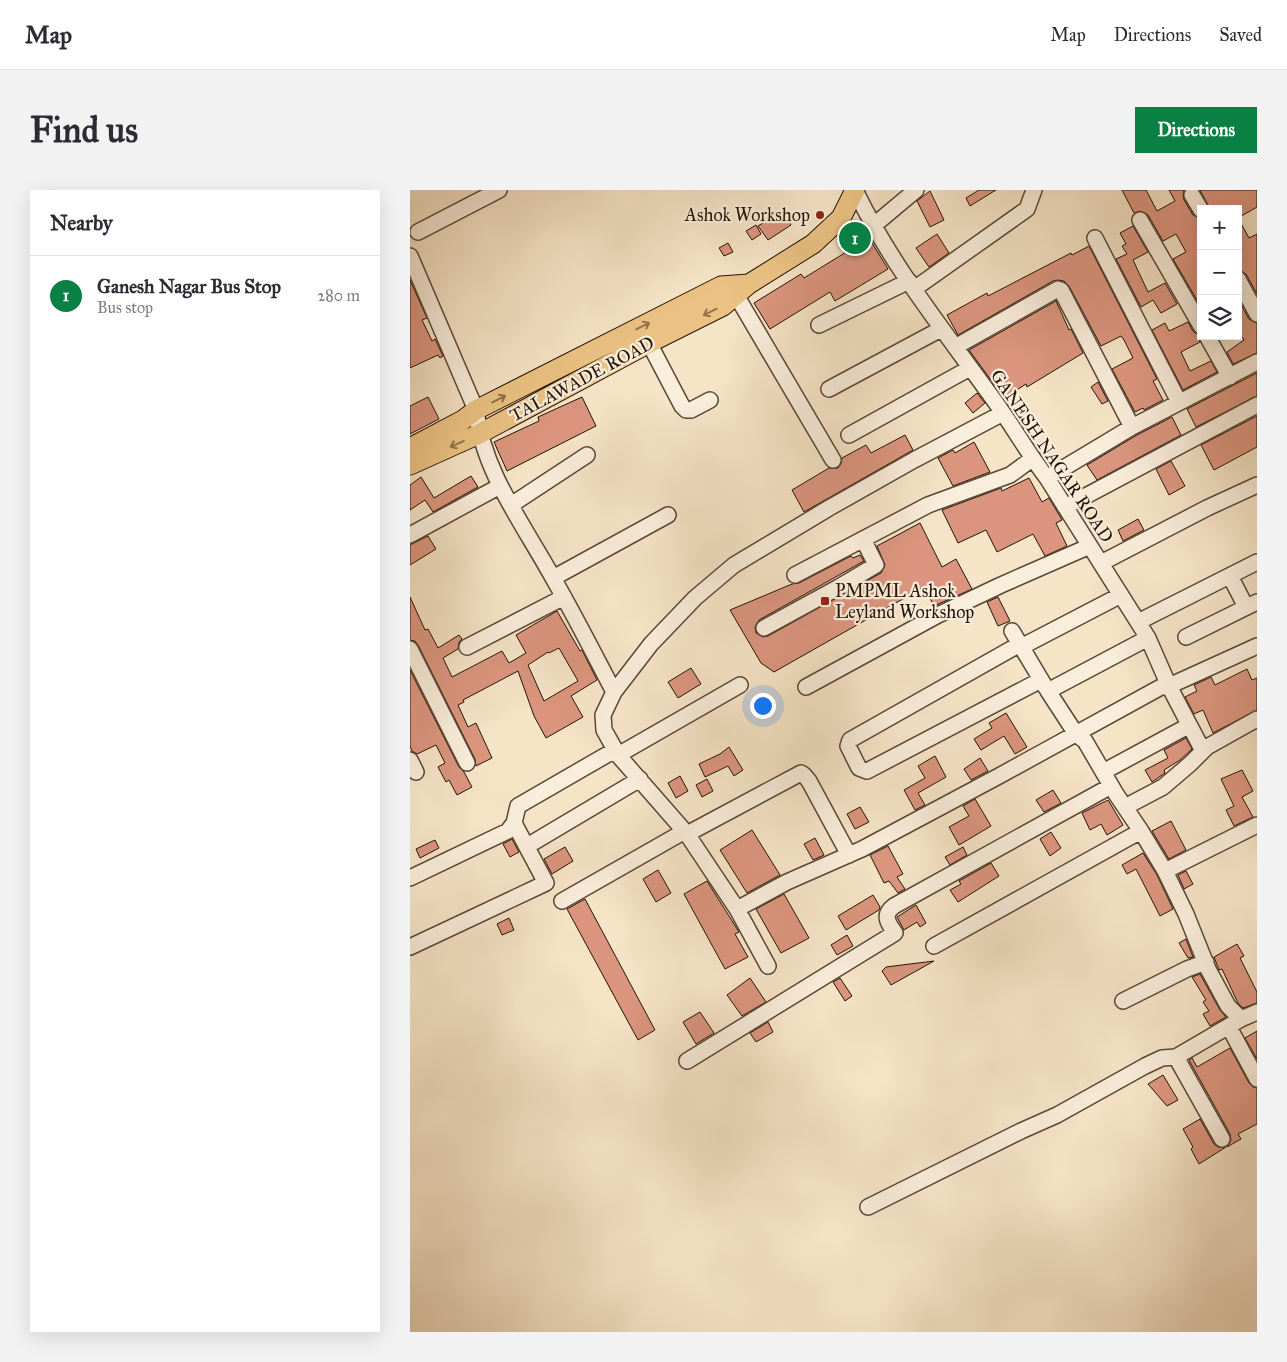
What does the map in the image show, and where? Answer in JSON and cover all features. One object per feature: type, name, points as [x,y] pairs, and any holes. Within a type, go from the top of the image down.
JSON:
[{"type":"main road","name":"TALAWADE ROAD","points":[[410,465],[479,434],[649,343],[723,306],[743,290],[813,244],[841,218],[855,190]]},
{"type":"main road","name":"TALAWADE ROAD","points":[[410,448],[463,420],[476,410],[721,286],[743,290]]},
{"type":"street","points":[[418,232],[499,190]]},
{"type":"street","name":"GANESH NAGAR ROAD","points":[[855,190],[873,226],[941,329],[1003,413],[1032,459],[1047,478],[1148,638],[1188,726],[1202,751]]},
{"type":"street","points":[[873,226],[916,190]]},
{"type":"street","points":[[819,325],[912,285],[1027,209],[1034,190]]},
{"type":"street","points":[[1192,195],[1198,205]]},
{"type":"street","points":[[1140,220],[1197,319]]},
{"type":"street","points":[[1095,238],[1179,402]]},
{"type":"street","points":[[410,256],[476,410],[479,434],[500,486],[564,597],[614,692]]},
{"type":"street","points":[[1242,287],[1257,314]]},
{"type":"street","points":[[954,347],[1058,289],[1061,290],[1132,427]]},
{"type":"street","points":[[743,290],[833,460]]},
{"type":"street","points":[[829,389],[941,329]]},
{"type":"street","points":[[1209,340],[1230,377]]},
{"type":"street","points":[[649,343],[682,406],[686,410],[691,410],[710,400]]},
{"type":"street","points":[[1047,478],[1132,427],[1257,362]]},
{"type":"street","points":[[849,435],[970,368]]},
{"type":"street","points":[[1065,507],[1257,404]]},
{"type":"street","points":[[768,966],[737,909],[686,832],[616,753],[604,730],[603,715],[614,692],[651,644],[695,598],[734,565],[829,508],[1003,413]]},
{"type":"street","points":[[511,505],[587,455]]},
{"type":"street","points":[[795,575],[928,505],[1010,475],[1032,459]]},
{"type":"street","points":[[1101,563],[1207,508],[1257,485]]},
{"type":"street","points":[[410,535],[500,486]]},
{"type":"street","points":[[553,578],[668,514]]},
{"type":"street","points":[[764,628],[876,565],[863,539]]},
{"type":"street","points":[[806,686],[938,615],[1000,585],[1090,546]]},
{"type":"street","points":[[1138,622],[1257,562]]},
{"type":"street","points":[[1186,637],[1252,604],[1230,576]]},
{"type":"street","points":[[1121,595],[1017,641],[850,740],[848,746],[859,768],[867,770],[1148,638]]},
{"type":"street","points":[[467,647],[564,597]]},
{"type":"street","points":[[1017,641],[1076,734],[1086,742],[1111,786],[1165,871],[1228,1006],[1257,1079]]},
{"type":"street","points":[[737,909],[787,882],[849,855],[999,776],[1161,687],[1169,686],[1257,646]]},
{"type":"street","points":[[410,649],[467,763]]},
{"type":"street","points":[[410,878],[508,831],[514,823],[518,806],[740,685]]},
{"type":"street","points":[[1125,807],[1163,787],[1207,747],[1257,720]]},
{"type":"street","points":[[1103,772],[1188,726]]},
{"type":"street","points":[[562,901],[686,832],[801,774],[809,781],[849,855]]},
{"type":"street","points":[[534,842],[640,779]]},
{"type":"street","points":[[687,1061],[895,933],[886,920],[888,910],[894,906],[1111,786]]},
{"type":"street","points":[[410,947],[546,883],[514,823]]},
{"type":"street","points":[[1165,871],[1257,825]]},
{"type":"street","points":[[934,946],[1141,831]]},
{"type":"street","points":[[1123,1001],[1187,969],[1206,962]]},
{"type":"street","points":[[868,1207],[1021,1130],[1057,1115],[1145,1066],[1162,1058],[1176,1056],[1257,1012]]},
{"type":"street","points":[[1176,1056],[1222,1139]]},
{"type":"building","points":[[979,190],[996,190],[970,206],[966,198]]},
{"type":"building","points":[[1122,190],[1146,190],[1157,211],[1175,201],[1169,190],[1184,190],[1184,200],[1193,215],[1197,217],[1197,300],[1173,259],[1186,252],[1176,234],[1163,241],[1148,215],[1140,211],[1134,213]]},
{"type":"building","points":[[1200,190],[1257,190],[1257,207],[1242,216],[1242,205],[1208,205]]},
{"type":"building","points":[[930,191],[944,220],[930,227],[917,201]]},
{"type":"building","points":[[784,214],[791,225],[768,240],[758,226],[771,218],[773,222]]},
{"type":"building","points":[[756,225],[761,234],[752,240],[746,231]]},
{"type":"building","points":[[1242,225],[1249,238],[1257,234],[1257,294],[1246,274],[1242,272]]},
{"type":"building","points":[[1133,226],[1148,252],[1133,260],[1148,292],[1165,283],[1177,304],[1161,313],[1153,300],[1141,307],[1116,259],[1127,254],[1122,246],[1126,244],[1120,233]]},
{"type":"building","points":[[937,234],[949,253],[929,267],[916,248]]},
{"type":"building","points":[[869,238],[888,269],[835,301],[830,292],[770,329],[754,303],[801,274],[804,278]]},
{"type":"building","points":[[728,243],[733,252],[724,256],[719,248]]},
{"type":"building","points":[[1089,246],[1157,379],[1153,381],[1163,400],[1144,410],[1143,408],[1135,412],[1112,369],[1133,358],[1124,340],[1121,336],[1101,346],[1069,286],[1064,281],[1053,281],[958,335],[947,315],[987,293],[988,296],[1071,253],[1072,255]]},
{"type":"building","points":[[410,280],[427,318],[422,320],[432,341],[435,339],[443,356],[440,358],[438,355],[410,368]]},
{"type":"building","points":[[1056,301],[1069,330],[1071,329],[1083,353],[1027,387],[1026,384],[1004,398],[969,350]]},
{"type":"building","points":[[1242,306],[1249,319],[1257,323],[1257,353],[1233,364],[1227,352],[1244,340],[1242,337]]},
{"type":"building","points":[[1188,322],[1197,334],[1197,340],[1200,342],[1181,352],[1190,371],[1211,361],[1217,372],[1183,390],[1152,330],[1165,323],[1169,331]]},
{"type":"building","points":[[1257,373],[1257,396],[1196,427],[1187,409]]},
{"type":"building","points":[[1098,382],[1108,401],[1102,404],[1091,387]]},
{"type":"building","points":[[977,393],[985,403],[973,413],[965,403]]},
{"type":"building","points":[[428,397],[439,419],[410,434],[410,406]]},
{"type":"building","points":[[582,397],[596,426],[507,471],[494,442],[539,421],[538,417]]},
{"type":"building","points":[[1257,416],[1257,447],[1214,470],[1201,445]]},
{"type":"building","points":[[1172,417],[1181,435],[1097,480],[1087,465],[1137,435]]},
{"type":"building","points":[[905,435],[913,450],[804,512],[792,490],[829,468],[838,468],[842,458],[866,445],[871,453]]},
{"type":"building","points":[[974,442],[990,472],[953,486],[938,458],[953,450],[955,453]]},
{"type":"building","points":[[1171,461],[1185,486],[1169,495],[1156,469]]},
{"type":"building","points":[[471,476],[478,487],[433,512],[425,500],[410,510],[410,485],[421,477],[434,498]]},
{"type":"building","points":[[1029,478],[1042,502],[1049,498],[1061,518],[1062,520],[1056,523],[1067,546],[1045,556],[1033,534],[997,552],[986,530],[958,543],[942,510],[1001,488],[1002,491]]},
{"type":"building","points":[[1138,519],[1144,530],[1123,541],[1118,530]]},
{"type":"building","name":"PMPML Ashok Leyland Workshop","points":[[920,523],[942,567],[956,559],[972,589],[934,606],[924,587],[774,672],[761,663],[730,610],[792,584],[799,583],[851,556],[853,558],[860,555],[864,561],[759,620],[755,627],[756,633],[763,637],[768,636],[881,573],[885,565],[877,546]]},
{"type":"building","points":[[428,536],[436,549],[410,565],[410,545]]},
{"type":"building","points":[[410,597],[425,630],[428,629],[438,648],[459,635],[462,639],[459,642],[458,649],[443,658],[452,677],[502,651],[509,663],[526,653],[516,635],[557,611],[580,651],[582,650],[597,680],[571,696],[583,717],[546,738],[534,716],[518,671],[463,700],[464,702],[458,705],[468,727],[476,723],[492,758],[476,766],[475,759],[418,645],[415,641],[410,640]],"holes":[[[559,648],[578,681],[544,701],[528,665],[548,652]]]},
{"type":"building","points":[[998,597],[1010,621],[998,626],[987,602]]},
{"type":"building","points":[[691,668],[701,684],[678,698],[668,682]]},
{"type":"building","points":[[1247,669],[1252,680],[1257,678],[1257,710],[1213,733],[1203,710],[1194,714],[1185,697],[1197,691],[1194,685],[1211,677],[1215,685]]},
{"type":"building","points":[[410,670],[459,767],[472,787],[457,795],[449,780],[446,782],[438,767],[445,763],[436,745],[417,754],[412,751],[410,746]]},
{"type":"building","points":[[1006,713],[1027,747],[1015,754],[1004,736],[981,750],[974,739],[992,728],[989,723]]},
{"type":"building","points":[[1186,738],[1192,749],[1180,760],[1164,770],[1165,773],[1152,782],[1145,770],[1168,758],[1164,750]]},
{"type":"building","points":[[729,747],[743,770],[734,776],[728,766],[705,777],[699,764],[720,754]]},
{"type":"building","points":[[935,756],[946,777],[918,793],[925,805],[915,810],[904,790],[925,778],[918,766]]},
{"type":"building","points":[[980,758],[988,771],[971,780],[964,769]]},
{"type":"building","points":[[1242,770],[1253,791],[1242,797],[1253,817],[1234,826],[1226,810],[1234,806],[1221,779]]},
{"type":"building","points":[[680,776],[688,791],[676,798],[668,783]]},
{"type":"building","points":[[707,779],[713,791],[702,797],[696,785]]},
{"type":"building","points":[[1053,790],[1061,803],[1044,812],[1036,800]]},
{"type":"building","points":[[975,799],[991,826],[959,845],[949,827],[969,816],[963,806]]},
{"type":"building","points":[[1108,800],[1123,825],[1107,835],[1101,824],[1090,830],[1082,813]]},
{"type":"building","points":[[860,807],[869,822],[855,829],[847,814]]},
{"type":"building","points":[[1171,821],[1186,850],[1169,859],[1152,831]]},
{"type":"building","points":[[752,830],[780,875],[747,893],[720,850]]},
{"type":"building","points":[[1051,832],[1061,848],[1050,856],[1040,839]]},
{"type":"building","points":[[815,838],[824,855],[813,860],[804,844]]},
{"type":"building","points":[[512,839],[519,852],[510,857],[503,844]]},
{"type":"building","points":[[435,840],[439,848],[420,858],[416,849]]},
{"type":"building","points":[[888,846],[903,874],[897,877],[905,889],[898,893],[889,881],[884,883],[870,855]]},
{"type":"building","points":[[565,847],[573,861],[552,874],[544,859]]},
{"type":"building","points":[[963,847],[967,855],[950,865],[945,857]]},
{"type":"building","points":[[1143,853],[1157,875],[1173,909],[1160,916],[1136,869],[1127,874],[1122,865]]},
{"type":"building","points":[[991,863],[999,876],[958,902],[950,890],[961,884],[959,881]]},
{"type":"building","points":[[658,870],[671,893],[656,902],[643,879]]},
{"type":"building","points":[[1186,871],[1193,884],[1184,889],[1178,875]]},
{"type":"building","points":[[707,881],[739,932],[735,934],[748,957],[725,969],[684,894]]},
{"type":"building","points":[[784,894],[809,938],[781,953],[756,909]]},
{"type":"building","points":[[873,895],[880,907],[879,910],[846,930],[838,916]]},
{"type":"building","points":[[585,899],[655,1030],[638,1040],[567,909]]},
{"type":"building","points":[[916,905],[926,923],[920,927],[917,922],[904,930],[897,917]]},
{"type":"building","points":[[509,918],[514,930],[502,935],[497,924]]},
{"type":"building","points":[[847,935],[853,946],[837,955],[831,945]]},
{"type":"building","points":[[1186,939],[1193,957],[1188,958],[1179,943]]},
{"type":"building","points":[[1237,944],[1244,956],[1240,958],[1257,992],[1257,1003],[1243,1008],[1238,1003],[1222,969],[1219,970],[1214,957]]},
{"type":"building","points":[[934,961],[891,985],[882,971],[886,967]]},
{"type":"building","points":[[1200,974],[1220,1010],[1226,1017],[1210,1026],[1203,1014],[1209,1011],[1203,1002],[1206,1000],[1192,977]]},
{"type":"building","points":[[750,978],[766,1002],[742,1016],[727,995]]},
{"type":"building","points":[[840,978],[852,996],[845,1001],[833,982]]},
{"type":"building","points":[[700,1012],[714,1033],[696,1044],[683,1022]]},
{"type":"building","points":[[768,1022],[773,1032],[756,1042],[750,1033]]},
{"type":"building","points":[[1257,1031],[1257,1059],[1245,1038]]},
{"type":"building","points":[[1230,1048],[1249,1083],[1257,1088],[1257,1124],[1238,1134],[1241,1139],[1227,1147],[1231,1140],[1230,1134],[1189,1060],[1192,1058],[1197,1067]]},
{"type":"building","points":[[1163,1075],[1178,1100],[1167,1106],[1148,1084]]},
{"type":"building","points":[[1200,1119],[1214,1144],[1218,1147],[1226,1147],[1199,1164],[1191,1149],[1193,1147],[1183,1129]]},
{"type":"place","name":"Ashok Workshop","points":[[820,215]]},
{"type":"place","name":"Ganesh Nagar Bus Stop","points":[[855,238]]},
{"type":"place","name":"PMPML Ashok Leyland Workshop","points":[[825,601]]}]
